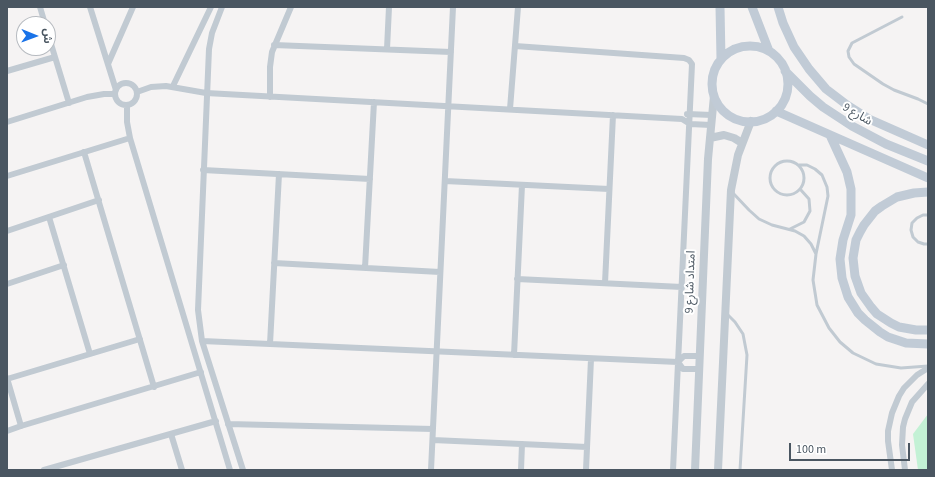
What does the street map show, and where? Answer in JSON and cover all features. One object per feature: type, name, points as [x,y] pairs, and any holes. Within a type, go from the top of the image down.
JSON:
[{"type":"main road","points":[[720,7],[722,32],[721,59]]},
{"type":"main road","points":[[752,7],[769,51]]},
{"type":"main road","points":[[778,7],[783,23],[794,47],[809,69],[826,89],[846,106],[869,119],[928,145]]},
{"type":"main road","points":[[744,46],[757,47],[769,51],[779,60],[787,77],[787,89],[783,101],[776,111],[762,120],[751,122],[739,120],[728,115],[714,96],[712,83],[715,70],[721,59],[731,51],[744,46]]},
{"type":"main road","name":"شارع 9","points":[[785,71],[810,96],[832,114],[886,144],[928,161]]},
{"type":"main road","points":[[776,111],[928,178]]},
{"type":"main road","points":[[830,135],[847,172],[851,189],[851,214],[843,240],[840,259],[842,278],[848,297],[865,320],[880,332],[906,342],[928,344]]},
{"type":"main road","points":[[928,192],[914,193],[897,197],[875,211],[864,225],[856,240],[853,258],[857,284],[871,308],[884,319],[899,327],[916,330],[928,330]]},
{"type":"street","points":[[7,122],[93,96],[116,92],[121,85],[127,84],[133,86],[137,92],[135,101],[127,105],[118,102],[116,92],[108,64],[90,7]]},
{"type":"street","points":[[108,64],[133,7]]},
{"type":"street","points":[[173,86],[211,7]]},
{"type":"street","points":[[222,7],[214,25],[210,41],[206,93],[198,310],[202,341],[243,470]]},
{"type":"street","points":[[270,97],[270,67],[274,45],[291,7]]},
{"type":"street","points":[[387,49],[389,7]]},
{"type":"street","points":[[431,470],[453,7]]},
{"type":"street","points":[[510,110],[518,7]]},
{"type":"street","points":[[274,45],[451,52]]},
{"type":"street","points":[[515,46],[687,59],[691,62],[690,124],[673,470]]},
{"type":"street","points":[[7,70],[55,57],[69,103]]},
{"type":"street","points":[[137,92],[158,86],[173,86],[206,93],[682,119],[690,124],[711,125]]},
{"type":"street","name":"امتداد شارع 9","points":[[695,470],[710,138],[714,96]]},
{"type":"street","points":[[365,268],[374,102]]},
{"type":"street","points":[[127,105],[127,122],[130,138],[230,470]]},
{"type":"street","points":[[682,119],[685,115],[690,113],[712,115]]},
{"type":"street","points":[[605,283],[613,115]]},
{"type":"street","points":[[718,470],[731,190],[735,167],[742,143],[751,122]]},
{"type":"street","points":[[710,138],[724,135],[734,138],[742,143]]},
{"type":"street","points":[[7,176],[130,138]]},
{"type":"street","points":[[84,152],[154,386]]},
{"type":"street","points":[[203,170],[370,179]]},
{"type":"street","points":[[270,344],[279,174]]},
{"type":"street","points":[[445,181],[609,189]]},
{"type":"street","points":[[514,355],[522,185]]},
{"type":"street","points":[[7,231],[99,200]]},
{"type":"street","points":[[49,217],[90,354]]},
{"type":"street","points":[[274,263],[440,272]]},
{"type":"street","points":[[7,284],[64,266]]},
{"type":"street","points":[[518,279],[682,287]]},
{"type":"street","points":[[21,426],[7,379],[140,339]]},
{"type":"street","points":[[202,341],[678,362],[684,356],[700,356]]},
{"type":"street","points":[[586,470],[591,358]]},
{"type":"street","points":[[678,362],[683,369],[700,369]]},
{"type":"street","points":[[892,470],[888,441],[892,413],[904,388],[917,375],[928,367]]},
{"type":"street","points":[[7,431],[201,372]]},
{"type":"street","points":[[905,470],[902,445],[902,432],[905,419],[912,402],[928,384]]},
{"type":"street","points":[[44,470],[216,421]]},
{"type":"street","points":[[228,424],[433,429]]},
{"type":"street","points":[[171,434],[182,470]]},
{"type":"street","points":[[433,440],[587,447]]},
{"type":"street","points":[[521,470],[522,444]]},
{"type":"lane","points":[[902,16],[852,43],[848,51],[849,57],[854,64],[883,84],[928,104]]},
{"type":"lane","points":[[798,165],[801,168],[804,181],[800,190],[793,195],[784,196],[780,194],[773,188],[770,180],[771,171],[777,164],[790,161],[798,165],[807,166],[818,172],[824,179],[828,196],[816,254],[813,280],[816,301],[824,321],[840,342],[856,355],[876,364],[901,368],[928,367]]},
{"type":"lane","points":[[731,190],[759,219],[772,225],[790,229],[804,236],[811,244],[816,254]]},
{"type":"lane","points":[[790,229],[804,222],[810,211],[809,199],[800,190]]},
{"type":"lane","points":[[928,214],[917,218],[912,223],[911,230],[913,237],[918,242],[928,244]]},
{"type":"lane","points":[[725,312],[735,322],[742,334],[747,355],[740,470]]},
{"type":"green space","points":[[928,414],[928,470],[918,470],[913,434]]}]
